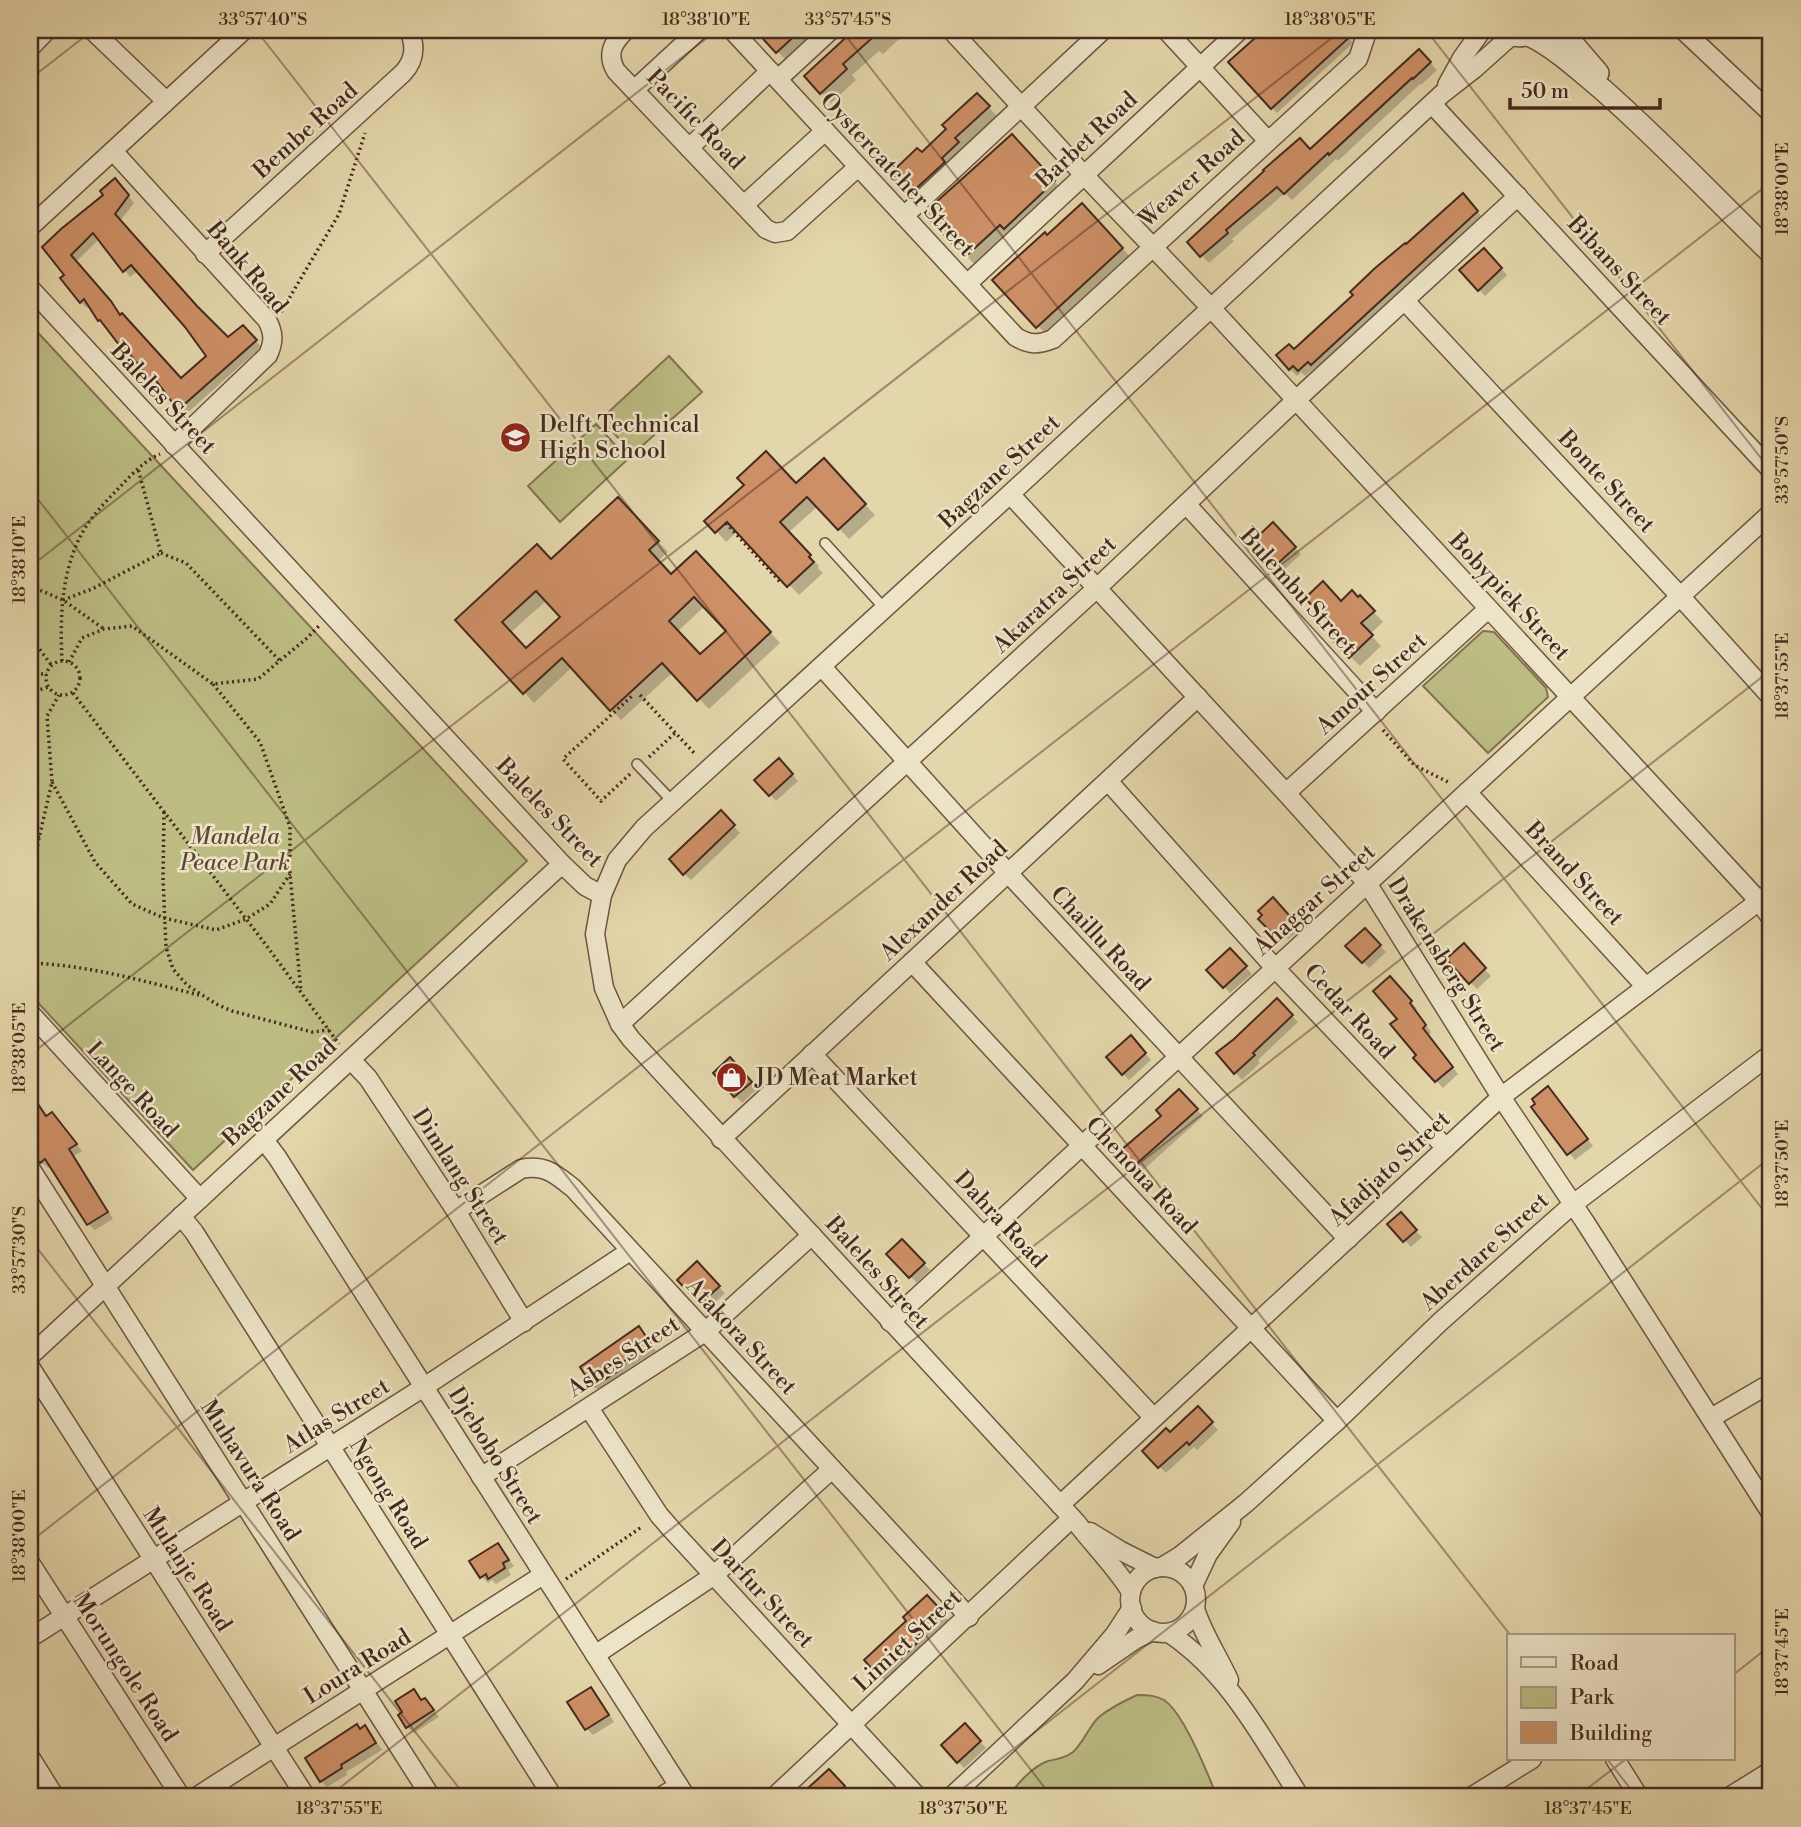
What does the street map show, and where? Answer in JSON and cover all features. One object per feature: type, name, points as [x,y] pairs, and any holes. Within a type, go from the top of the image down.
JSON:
[{"type":"street","points":[[30,48],[47,30]]},
{"type":"street","points":[[92,30],[166,101]]},
{"type":"street","points":[[30,227],[244,30]]},
{"type":"street","name":"Bembe Road","points":[[205,254],[403,73],[411,61],[414,46],[409,30]]},
{"type":"street","points":[[634,90],[699,30]]},
{"type":"street","name":"Oystercatcher Street","points":[[732,30],[1016,337],[1032,344]]},
{"type":"street","points":[[689,148],[831,30]]},
{"type":"street","points":[[904,216],[1103,30]]},
{"type":"street","points":[[1166,30],[1268,141]]},
{"type":"street","name":"Barbet Road","points":[[967,284],[1240,30]]},
{"type":"street","name":"Bagzane Street","points":[[1437,99],[1482,30]]},
{"type":"street","points":[[1561,30],[1632,116]]},
{"type":"street","points":[[1683,30],[1771,113]]},
{"type":"street","name":"Weaver Road","points":[[1032,344],[1053,339],[1357,58],[1366,31]]},
{"type":"street","name":"Pacific Road","points":[[619,32],[610,59],[616,71],[766,229],[775,233],[787,231],[858,167]]},
{"type":"street","name":"Bobypiek Street","points":[[958,32],[1021,107],[1570,697],[1765,897],[1771,918]]},
{"type":"street","points":[[1520,32],[1544,42],[1632,116],[1771,253]]},
{"type":"street","name":"Bagzane Street","points":[[603,895],[617,860],[644,828],[1437,99],[1520,32]]},
{"type":"street","name":"Bibans Street","points":[[1437,99],[1518,196],[1771,470]]},
{"type":"street","points":[[744,205],[825,131]]},
{"type":"street","name":"Bank Road","points":[[113,151],[267,320],[272,329],[273,341],[268,355],[174,445]]},
{"type":"street","name":"Akaratra Street","points":[[620,1024],[1097,588],[1518,196]]},
{"type":"street","name":"Baleles Street","points":[[30,288],[562,864],[585,886],[603,895],[595,934],[604,988],[620,1024],[631,1039],[1069,1515],[1122,1577],[1131,1600]]},
{"type":"street","name":"Bonte Street","points":[[1405,300],[1771,697]]},
{"type":"street","name":"Drakensberg Street","points":[[1010,494],[1367,883],[1771,1513]]},
{"type":"street","name":"Bulembu Street","points":[[1186,504],[1376,712]]},
{"type":"street","name":"Ahaggar Street","points":[[890,1322],[1771,513]]},
{"type":"street","name":"Amour Street","points":[[1286,793],[1488,609]]},
{"type":"street","name":"Chaillu Road","points":[[822,667],[1008,873],[1348,1239]]},
{"type":"street","name":"Alexander Road","points":[[722,1139],[1198,697]]},
{"type":"street","name":"Cedar Road","points":[[1108,781],[1275,968],[1446,1148]]},
{"type":"street","name":"Brand Street","points":[[1467,792],[1646,987]]},
{"type":"street","name":"Bagzane Road","points":[[30,1357],[562,864]]},
{"type":"street","name":"Afadjato Street","points":[[1069,1515],[1154,1418],[1502,1097],[1765,897]]},
{"type":"street","name":"Chenoua Road","points":[[912,962],[1337,1420]]},
{"type":"street","name":"Lange Road","points":[[30,1013],[200,1199]]},
{"type":"street","name":"Dahra Road","points":[[812,1054],[1154,1418]]},
{"type":"street","name":"Aberdare Street","points":[[1158,1568],[1180,1556],[1246,1503],[1440,1322],[1572,1205],[1771,1054]]},
{"type":"street","name":"Dimlang Street","points":[[351,1060],[368,1078],[456,1211],[524,1322]]},
{"type":"street","name":"Djebobo Street","points":[[264,1140],[682,1791]]},
{"type":"street","name":"Atakora Street","points":[[456,1211],[521,1169],[533,1167],[551,1171],[573,1188],[969,1617]]},
{"type":"street","name":"Muhavura Road","points":[[30,1168],[430,1797]]},
{"type":"street","name":"Ngong Road","points":[[181,1216],[194,1232],[553,1797]]},
{"type":"street","name":"Asbes Street","points":[[481,1477],[705,1332],[812,1235]]},
{"type":"street","name":"Atlas Street","points":[[30,1638],[331,1447],[630,1251]]},
{"type":"street","name":"Mulanje Road","points":[[30,1357],[153,1560],[306,1797]]},
{"type":"street","points":[[1711,1418],[1771,1382]]},
{"type":"street","name":"Darfur Street","points":[[589,1408],[659,1515],[918,1797]]},
{"type":"street","points":[[595,1655],[713,1576],[832,1469]]},
{"type":"street","name":"Aberdare Street","points":[[1193,1586],[1212,1547],[1246,1503]]},
{"type":"street","name":"Baleles Street","points":[[1069,1515],[1106,1543],[1158,1568]]},
{"type":"street","name":"Limiet Street","points":[[774,1797],[969,1617],[1069,1515]]},
{"type":"street","name":"Morungole Road","points":[[30,1563],[181,1797]]},
{"type":"street","points":[[951,1797],[1075,1681],[1115,1634],[1131,1600],[1135,1582],[1142,1574],[1158,1568],[1173,1568],[1183,1573],[1193,1586],[1197,1602],[1188,1622],[1180,1629],[1161,1632],[1125,1646],[1075,1681]]},
{"type":"street","name":"Loura Road","points":[[196,1797],[450,1636],[548,1581]]},
{"type":"street","points":[[1131,1600],[1139,1623],[1185,1644],[1204,1661],[1237,1699],[1300,1797]]},
{"type":"street","points":[[1195,1609],[1201,1627],[1215,1650],[1237,1699]]},
{"type":"street","points":[[30,1758],[55,1797]]},
{"type":"street","points":[[1475,1796],[1530,1760]]},
{"type":"street","points":[[1616,1760],[1639,1797]]},
{"type":"street","points":[[1729,1797],[1771,1770]]},
{"type":"street","points":[[660,1797],[682,1791]]},
{"type":"lane","points":[[825,543],[886,608]]},
{"type":"lane","points":[[638,765],[673,802]]},
{"type":"path","points":[[272,329],[339,214],[377,97]]},
{"type":"path","points":[[62,661],[63,600],[72,555],[80,537],[110,497],[138,469],[150,458],[174,445]]},
{"type":"path","points":[[138,469],[161,553]]},
{"type":"path","points":[[726,523],[781,583]]},
{"type":"path","points":[[63,600],[92,589],[161,553],[186,563],[280,661]]},
{"type":"path","points":[[30,586],[63,600],[104,629]]},
{"type":"path","points":[[213,684],[258,678],[307,638],[330,614]]},
{"type":"path","points":[[69,662],[82,638],[104,629],[132,626],[213,684],[260,742],[290,827],[290,874],[301,992]]},
{"type":"path","points":[[30,636],[52,666]]},
{"type":"path","points":[[69,662],[75,666],[81,677],[80,683],[73,693],[59,695],[48,687],[47,674],[55,663],[69,662]]},
{"type":"path","points":[[30,674],[47,674]]},
{"type":"path","points":[[30,693],[48,687]]},
{"type":"path","points":[[73,693],[351,1060]]},
{"type":"path","points":[[30,888],[52,782],[47,716],[59,695]]},
{"type":"path","points":[[633,695],[563,760],[601,801],[638,765]]},
{"type":"path","points":[[640,695],[709,769]]},
{"type":"path","points":[[1376,712],[1381,728],[1414,765],[1467,792]]},
{"type":"path","points":[[654,766],[647,758],[675,733]]},
{"type":"path","points":[[52,782],[95,862],[132,904],[164,918],[216,930],[246,919],[270,904],[290,874]]},
{"type":"path","points":[[164,812],[164,918],[166,947],[173,969],[187,985],[201,995],[232,1011],[312,1032],[329,1030]]},
{"type":"path","points":[[30,822],[39,838]]},
{"type":"path","points":[[30,963],[61,964],[100,971],[201,995]]},
{"type":"path","points":[[548,1581],[659,1515]]},
{"type":"green space","name":"Mandela Peace Park","points":[[30,324],[527,861],[193,1170],[30,994]]},
{"type":"green space","points":[[669,356],[702,392],[633,454],[601,419]]},
{"type":"green space","points":[[596,424],[628,459],[560,522],[528,486]]},
{"type":"green space","points":[[1483,631],[1494,632],[1546,688],[1548,697],[1488,753],[1423,686]]},
{"type":"green space","points":[[1137,1695],[1157,1697],[1172,1707],[1195,1745],[1217,1797],[1008,1797],[1031,1771],[1048,1761],[1073,1752],[1099,1717]]},
{"type":"building","points":[[755,30],[801,30],[776,53]]},
{"type":"building","points":[[854,30],[881,30],[843,64],[847,69],[820,94],[804,76]]},
{"type":"building","points":[[1264,30],[1355,30],[1271,109],[1228,62]]},
{"type":"building","points":[[1419,49],[1431,62],[1284,194],[1277,187],[1226,230],[1228,233],[1200,257],[1187,242],[1300,138],[1310,149]]},
{"type":"building","points":[[977,93],[990,106],[955,138],[959,142],[942,158],[945,162],[910,194],[891,173],[917,148],[922,152],[946,129],[942,125]]},
{"type":"building","points":[[1012,134],[1055,181],[1004,229],[1000,225],[965,257],[924,213]]},
{"type":"building","points":[[115,178],[129,195],[115,214],[228,337],[243,325],[257,340],[178,410],[154,378],[151,381],[125,348],[123,350],[100,320],[98,321],[84,299],[80,303],[60,278],[64,275],[42,247],[103,195],[100,191]],"holes":[[[93,233],[123,272],[131,265],[185,327],[206,356],[181,378],[122,313],[120,315],[71,255]]]},
{"type":"building","points":[[1463,193],[1478,211],[1311,365],[1308,362],[1298,371],[1293,366],[1289,370],[1276,355],[1289,344],[1294,349],[1353,295],[1350,292],[1374,269]]},
{"type":"building","points":[[1082,203],[1123,248],[1036,328],[992,280]]},
{"type":"building","points":[[1484,248],[1502,268],[1478,291],[1459,270]]},
{"type":"building","points":[[766,451],[796,483],[824,458],[866,504],[838,530],[807,497],[780,522],[811,555],[809,557],[814,562],[787,587],[727,522],[715,533],[704,521],[744,485],[737,478]]},
{"type":"building","points":[[618,497],[659,541],[649,550],[671,574],[696,551],[771,632],[697,701],[662,663],[610,711],[562,658],[523,694],[455,620],[537,544],[551,559]],"holes":[[[536,591],[560,617],[526,648],[502,622]],[[694,597],[726,631],[700,654],[669,621]]]},
{"type":"building","points":[[1273,522],[1296,547],[1275,566],[1254,540]]},
{"type":"building","points":[[1323,581],[1341,601],[1352,590],[1375,611],[1361,623],[1373,635],[1349,658],[1331,638],[1337,633],[1305,598]]},
{"type":"building","points":[[779,758],[793,774],[769,796],[754,780]]},
{"type":"building","points":[[721,810],[735,825],[683,875],[669,859]]},
{"type":"building","points":[[1273,897],[1295,922],[1281,934],[1277,930],[1273,934],[1258,919],[1262,915],[1258,911]]},
{"type":"building","points":[[1365,928],[1381,945],[1362,963],[1345,946]]},
{"type":"building","points":[[1464,943],[1486,968],[1469,984],[1446,959]]},
{"type":"building","points":[[1230,948],[1247,966],[1223,988],[1206,970]]},
{"type":"building","points":[[1390,976],[1412,1001],[1410,1003],[1426,1025],[1423,1028],[1453,1067],[1435,1082],[1413,1058],[1416,1055],[1390,1024],[1397,1019],[1373,991]]},
{"type":"building","points":[[1277,998],[1293,1015],[1234,1074],[1216,1053]]},
{"type":"building","points":[[1131,1035],[1146,1053],[1122,1075],[1106,1057]]},
{"type":"building","name":"JD Meat Market","points":[[730,1057],[752,1082],[734,1097],[713,1073]]},
{"type":"building","points":[[1548,1086],[1588,1139],[1567,1155],[1531,1107],[1535,1104],[1532,1099]]},
{"type":"building","points":[[1179,1089],[1198,1109],[1133,1167],[1120,1151],[1161,1116],[1156,1110]]},
{"type":"building","points":[[30,1092],[46,1116],[52,1112],[77,1144],[69,1149],[108,1212],[87,1225],[45,1159],[40,1163],[30,1156]]},
{"type":"building","points":[[1401,1212],[1417,1230],[1403,1242],[1387,1224]]},
{"type":"building","points":[[902,1239],[925,1263],[909,1278],[886,1254]]},
{"type":"building","points":[[697,1261],[720,1286],[700,1304],[677,1280]]},
{"type":"building","points":[[639,1326],[651,1344],[618,1365],[621,1369],[593,1387],[580,1367]]},
{"type":"building","points":[[1198,1406],[1213,1422],[1189,1445],[1187,1442],[1158,1468],[1142,1451],[1166,1428],[1170,1432]]},
{"type":"building","points":[[498,1543],[509,1560],[503,1563],[505,1568],[488,1579],[486,1574],[480,1578],[469,1561]]},
{"type":"building","points":[[927,1595],[943,1612],[915,1639],[918,1642],[880,1678],[864,1660],[906,1621],[903,1617]]},
{"type":"building","points":[[591,1687],[609,1715],[585,1730],[567,1702]]},
{"type":"building","points":[[414,1689],[421,1700],[425,1698],[434,1710],[406,1728],[398,1715],[402,1712],[395,1701]]},
{"type":"building","points":[[965,1723],[981,1741],[957,1763],[941,1745]]},
{"type":"building","points":[[357,1724],[360,1729],[365,1725],[376,1743],[320,1782],[305,1758]]},
{"type":"building","points":[[829,1769],[845,1786],[833,1797],[798,1797]]},
{"type":"place","name":"Delft Technical High School","points":[[516,437]]},
{"type":"place","name":"JD Meat Market","points":[[732,1077]]}]
